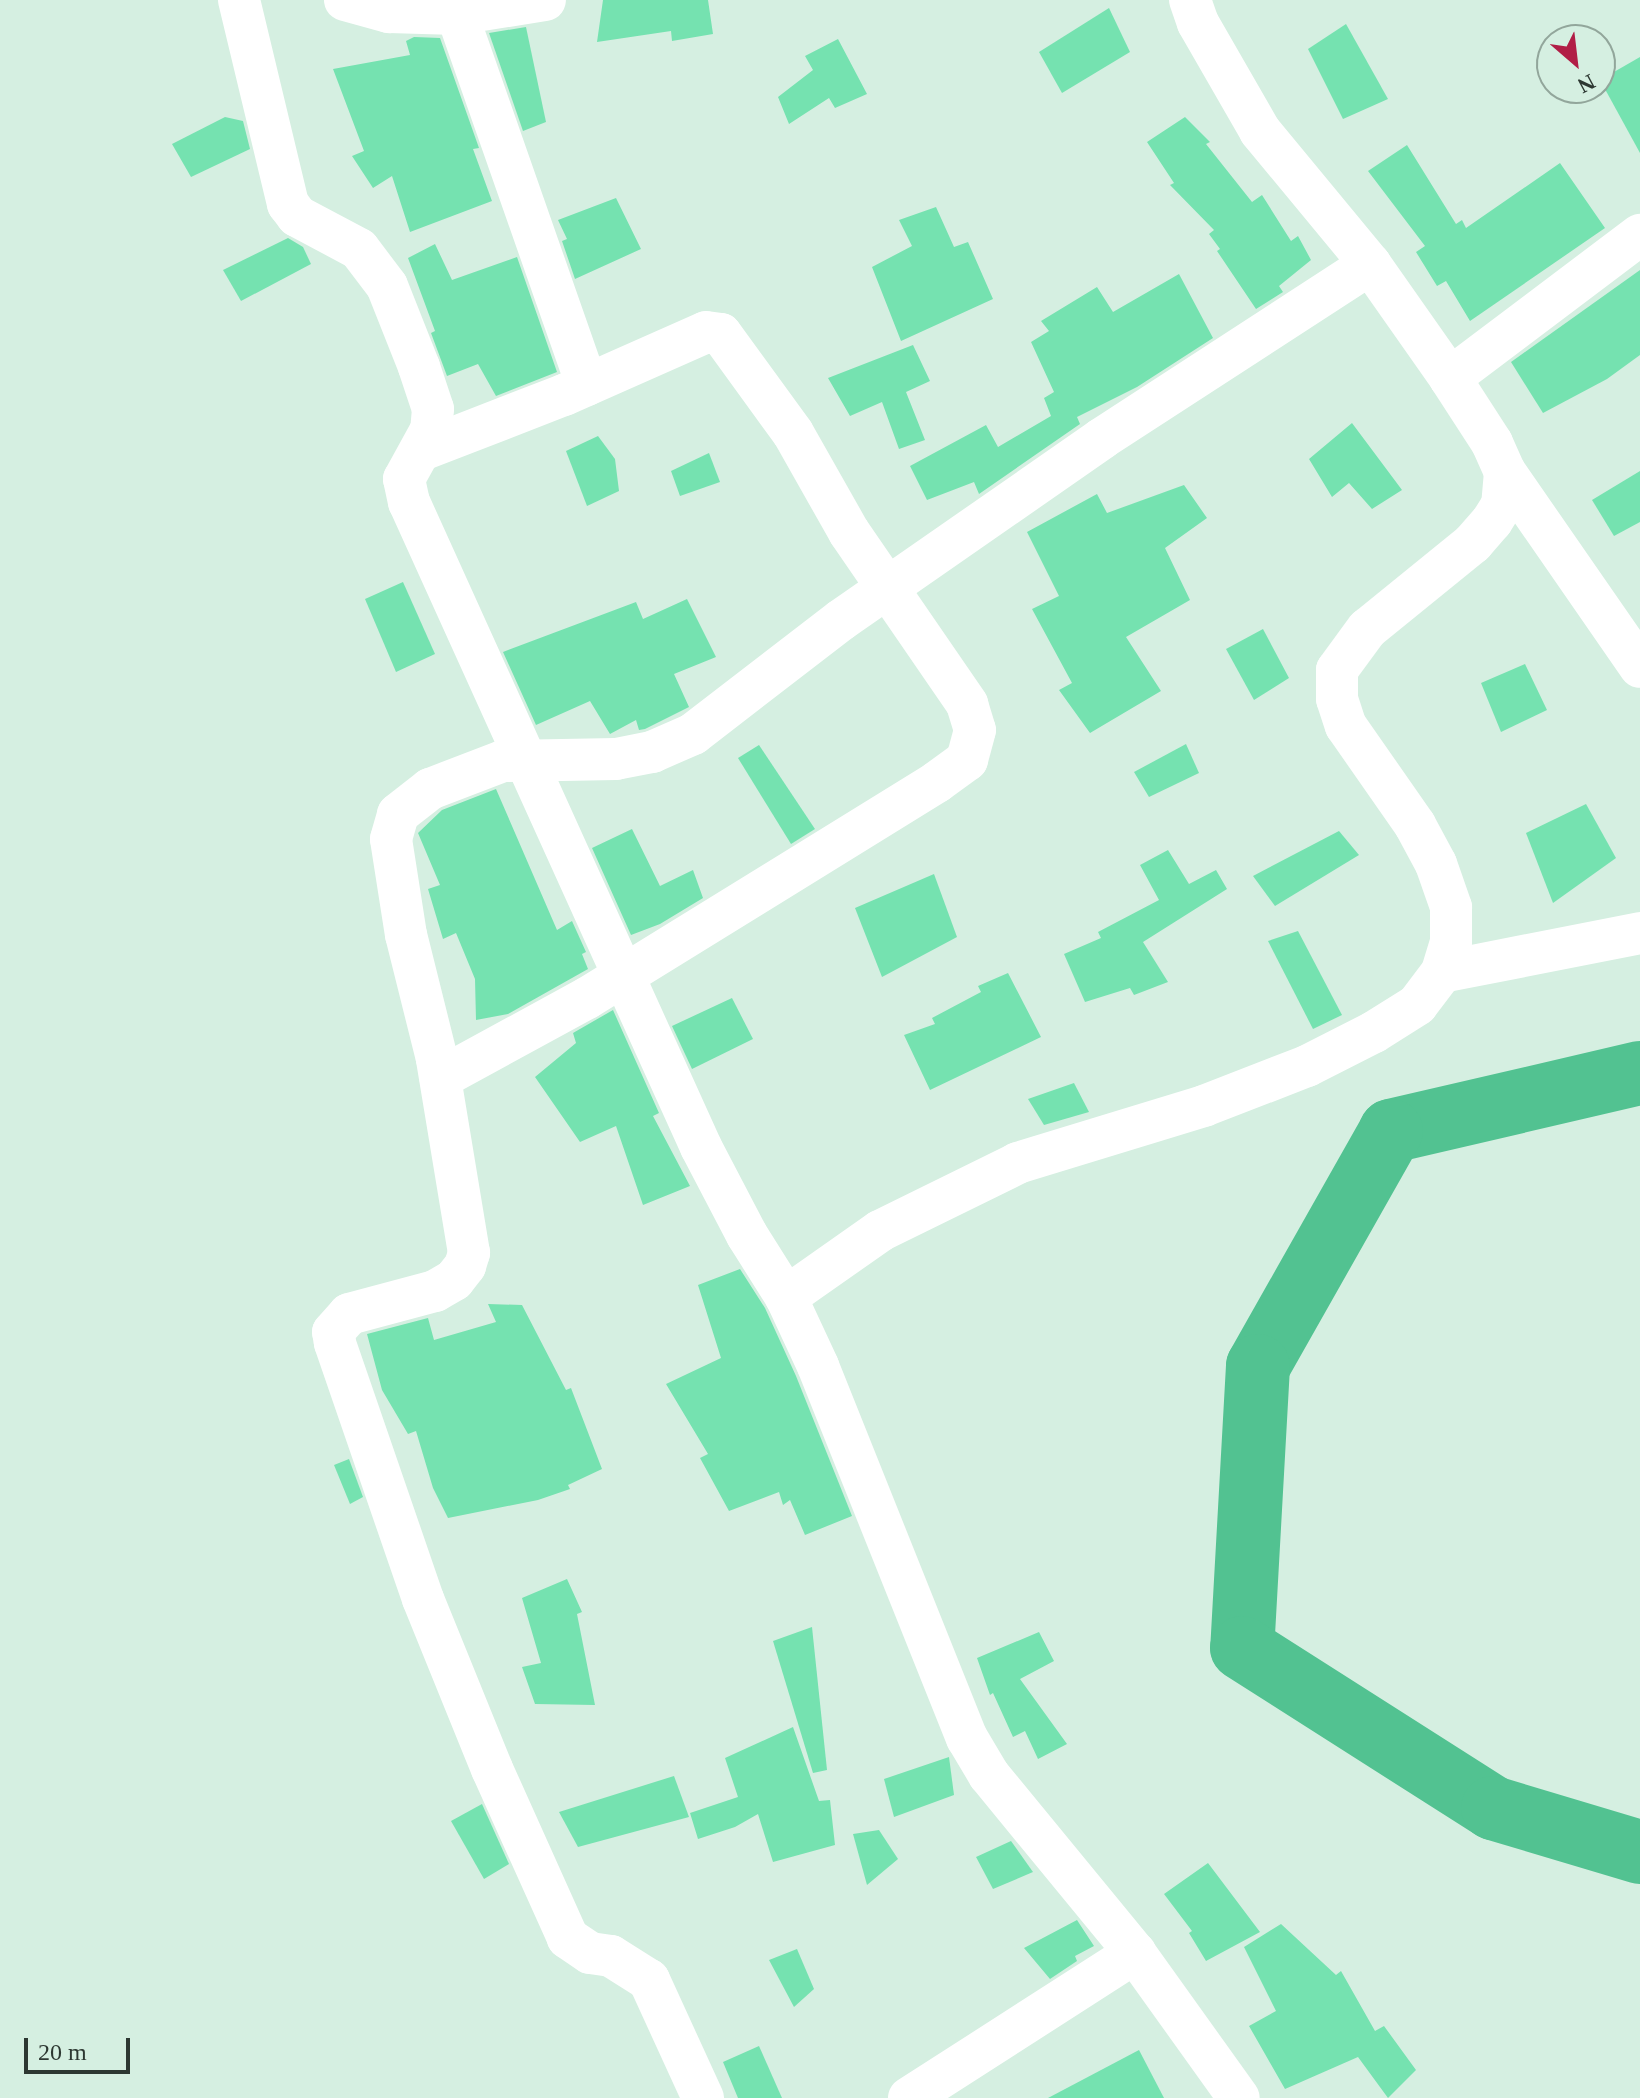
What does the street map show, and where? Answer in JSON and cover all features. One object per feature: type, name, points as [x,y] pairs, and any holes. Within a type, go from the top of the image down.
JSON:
[{"type":"street","points":[[239,0],[288,204],[297,216],[359,249],[387,286],[433,409],[431,430],[404,479],[409,502],[701,1147],[747,1235],[786,1297],[818,1366],[967,1738],[989,1775],[1135,1953],[1239,2098]]},
{"type":"street","points":[[345,0],[389,12],[545,0]]},
{"type":"street","points":[[1190,0],[1198,23],[1260,131],[1370,264],[1450,378],[1492,443],[1505,472],[1640,667]]},
{"type":"street","points":[[436,9],[587,385]]},
{"type":"street","points":[[1450,378],[1640,235]]},
{"type":"street","points":[[703,2098],[649,1980],[611,1956],[590,1953],[568,1938],[492,1769],[423,1599],[335,1343],[333,1332],[349,1314],[435,1291],[454,1280],[465,1266],[467,1230],[440,1078],[406,935],[391,839],[398,814],[430,789],[503,761],[616,759],[674,743],[693,734],[841,620],[1101,439],[1370,264]]},
{"type":"street","points":[[422,450],[587,385],[706,332],[721,334],[793,433],[849,532],[967,704],[975,730],[967,760],[886,815],[625,974],[440,1078]]},
{"type":"street","points":[[786,1297],[880,1231],[1018,1163],[1204,1106],[1307,1066],[1417,1005],[1442,972],[1451,942],[1451,907],[1436,864],[1415,825],[1346,726],[1337,699],[1337,670],[1367,629],[1473,543],[1492,521],[1502,505],[1505,472]]},
{"type":"street","points":[[1442,972],[1640,933]]},
{"type":"street","points":[[909,2098],[1135,1953]]},
{"type":"building","points":[[603,0],[708,0],[713,34],[672,41],[671,31],[597,42]]},
{"type":"building","points":[[1109,8],[1130,52],[1062,93],[1039,52]]},
{"type":"building","points":[[1346,24],[1388,99],[1343,119],[1308,49]]},
{"type":"building","points":[[526,27],[546,122],[523,131],[489,33]]},
{"type":"building","points":[[414,37],[440,38],[479,148],[473,149],[492,201],[410,232],[392,176],[373,188],[352,156],[364,151],[333,69],[410,55],[406,41]]},
{"type":"building","points":[[838,39],[867,94],[835,108],[829,98],[789,124],[778,97],[813,70],[805,56]]},
{"type":"building","points":[[1640,57],[1640,153],[1613,104],[1616,104],[1616,71]]},
{"type":"building","points":[[225,117],[243,121],[250,149],[191,177],[172,144]]},
{"type":"building","points":[[1185,117],[1210,142],[1206,144],[1252,202],[1262,195],[1291,241],[1298,236],[1311,260],[1279,286],[1283,292],[1256,309],[1217,251],[1220,249],[1209,234],[1214,230],[1170,185],[1174,183],[1147,142]]},
{"type":"building","points":[[1407,145],[1456,224],[1462,220],[1466,228],[1560,163],[1605,228],[1470,321],[1446,281],[1437,286],[1416,252],[1425,246],[1368,171]]},
{"type":"building","points":[[616,198],[641,249],[575,279],[562,241],[567,239],[558,220]]},
{"type":"building","points":[[936,207],[954,247],[968,242],[993,299],[901,341],[872,267],[912,246],[899,220]]},
{"type":"building","points":[[288,238],[303,247],[311,264],[241,301],[223,270]]},
{"type":"building","points":[[435,244],[452,280],[517,257],[557,372],[496,396],[478,364],[447,376],[431,333],[435,331],[408,258]]},
{"type":"building","points":[[1640,270],[1640,355],[1607,379],[1543,413],[1511,362]]},
{"type":"building","points":[[1179,274],[1213,338],[1137,387],[1077,417],[1080,424],[979,494],[974,482],[927,500],[910,466],[986,425],[998,447],[1051,416],[1044,398],[1054,392],[1031,342],[1049,331],[1041,321],[1097,287],[1113,312]]},
{"type":"building","points":[[913,345],[930,381],[906,392],[925,440],[899,449],[882,402],[850,416],[828,378]]},
{"type":"building","points":[[1352,423],[1402,490],[1372,509],[1349,483],[1332,497],[1309,459]]},
{"type":"building","points":[[598,436],[615,459],[619,491],[587,506],[566,451]]},
{"type":"building","points":[[709,453],[720,482],[680,496],[671,471]]},
{"type":"building","points":[[1640,471],[1640,522],[1614,536],[1592,500]]},
{"type":"building","points":[[1184,485],[1207,518],[1165,548],[1190,600],[1126,637],[1161,691],[1090,733],[1059,690],[1072,683],[1032,609],[1059,596],[1027,532],[1097,494],[1107,513]]},
{"type":"building","points":[[403,582],[435,654],[396,672],[365,599]]},
{"type":"building","points":[[687,599],[716,657],[674,674],[689,707],[645,729],[639,730],[636,720],[610,734],[590,701],[536,725],[503,652],[636,602],[643,619]]},
{"type":"building","points":[[1263,629],[1289,678],[1254,700],[1226,649]]},
{"type":"building","points":[[1525,664],[1547,710],[1501,732],[1481,683]]},
{"type":"building","points":[[1186,744],[1199,773],[1149,797],[1134,772]]},
{"type":"building","points":[[759,745],[815,829],[791,844],[738,758]]},
{"type":"building","points":[[496,789],[557,930],[572,921],[586,952],[582,954],[588,969],[508,1014],[476,1020],[475,979],[456,933],[443,939],[428,889],[440,885],[418,833],[442,810]]},
{"type":"building","points":[[1586,804],[1616,858],[1553,903],[1526,833]]},
{"type":"building","points":[[632,829],[660,886],[693,870],[703,898],[660,924],[631,935],[592,848]]},
{"type":"building","points":[[1339,831],[1359,855],[1275,906],[1253,876]]},
{"type":"building","points":[[1168,850],[1189,884],[1216,870],[1227,889],[1143,942],[1168,982],[1134,995],[1130,988],[1085,1002],[1064,954],[1101,938],[1098,932],[1159,900],[1140,865]]},
{"type":"building","points":[[934,874],[957,937],[882,977],[855,908]]},
{"type":"building","points":[[1298,931],[1342,1015],[1313,1029],[1268,941]]},
{"type":"building","points":[[1008,973],[1041,1037],[930,1090],[904,1035],[935,1024],[932,1018],[981,992],[978,986]]},
{"type":"building","points":[[732,998],[753,1039],[692,1069],[672,1026]]},
{"type":"building","points":[[613,1010],[659,1113],[653,1116],[690,1186],[643,1205],[616,1126],[580,1142],[535,1077],[576,1043],[573,1033]]},
{"type":"building","points":[[1074,1083],[1089,1112],[1044,1125],[1028,1099]]},
{"type":"building","points":[[740,1269],[765,1308],[796,1376],[852,1516],[805,1535],[790,1500],[783,1505],[779,1492],[729,1511],[700,1458],[708,1454],[666,1384],[721,1358],[698,1285]]},
{"type":"building","points":[[488,1304],[522,1305],[566,1390],[571,1388],[602,1469],[568,1485],[570,1489],[538,1500],[448,1518],[433,1488],[416,1431],[408,1434],[382,1390],[367,1334],[428,1318],[434,1340],[496,1322]]},
{"type":"building","points":[[349,1459],[363,1497],[350,1504],[334,1465]]},
{"type":"building","points":[[567,1579],[582,1612],[577,1614],[595,1705],[535,1704],[522,1667],[541,1663],[522,1598]]},
{"type":"building","points":[[812,1627],[827,1770],[813,1773],[773,1641]]},
{"type":"building","points":[[1039,1632],[1054,1661],[1020,1679],[1067,1744],[1038,1759],[1025,1731],[1013,1737],[993,1693],[990,1695],[977,1658]]},
{"type":"building","points":[[793,1727],[819,1801],[830,1800],[835,1845],[773,1862],[758,1814],[735,1827],[698,1839],[690,1813],[738,1797],[725,1758]]},
{"type":"building","points":[[949,1757],[954,1795],[894,1817],[884,1779]]},
{"type":"building","points":[[674,1776],[689,1817],[578,1847],[559,1812]]},
{"type":"building","points":[[482,1804],[509,1864],[484,1879],[451,1821]]},
{"type":"building","points":[[879,1830],[898,1859],[867,1885],[853,1834]]},
{"type":"building","points":[[1011,1841],[1033,1872],[993,1889],[976,1857]]},
{"type":"building","points":[[1208,1863],[1260,1932],[1206,1961],[1189,1933],[1192,1931],[1164,1894]]},
{"type":"building","points":[[1077,1920],[1094,1946],[1075,1956],[1077,1961],[1050,1979],[1024,1948]]},
{"type":"building","points":[[1281,1924],[1336,1975],[1341,1971],[1375,2031],[1384,2026],[1416,2070],[1388,2098],[1358,2057],[1285,2089],[1249,2026],[1276,2011],[1244,1947]]},
{"type":"building","points":[[797,1949],[814,1989],[794,2007],[769,1960]]},
{"type":"building","points":[[759,2046],[782,2098],[738,2098],[723,2062]]},
{"type":"building","points":[[1139,2050],[1164,2098],[1048,2098]]},
{"type":"waterway","points":[[1640,1073],[1391,1131],[1258,1366],[1242,1648],[1493,1808],[1640,1852]]}]
